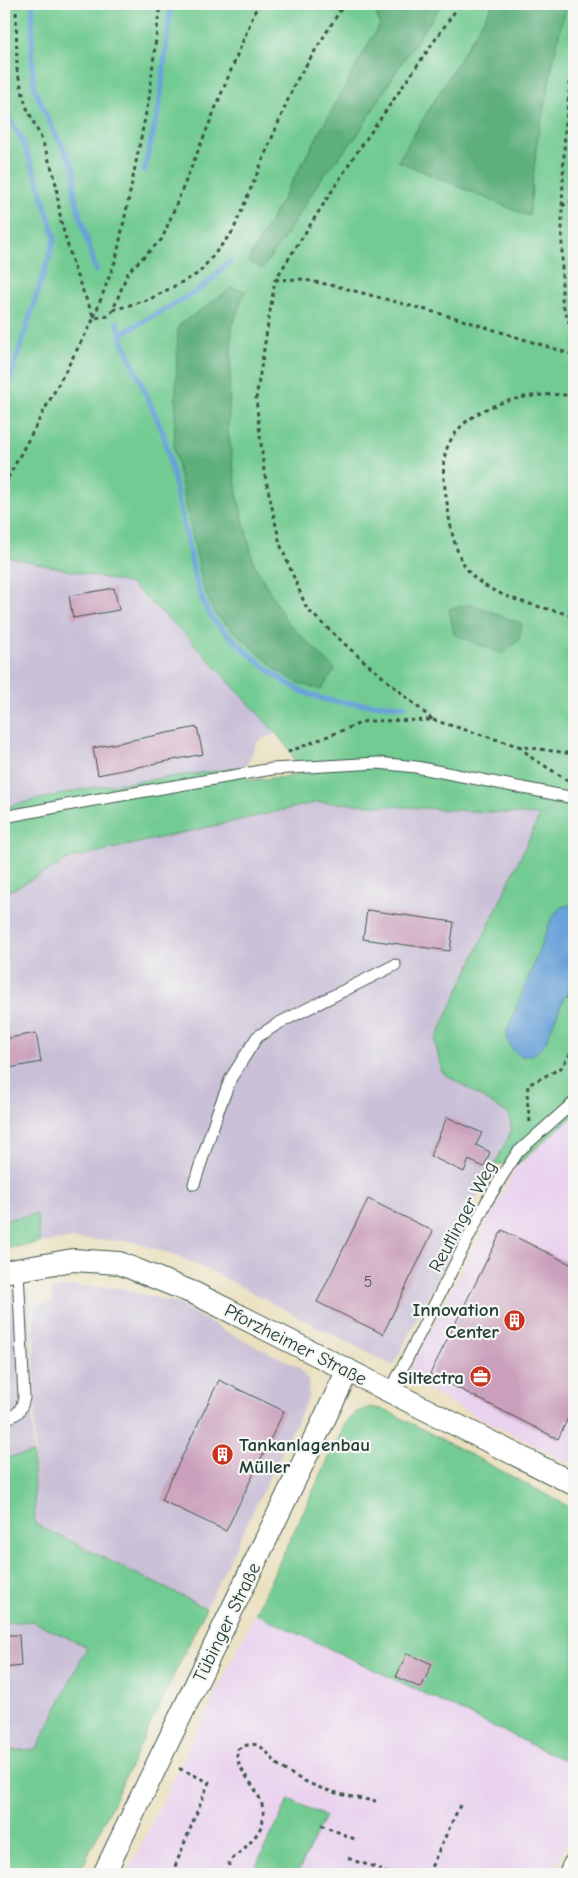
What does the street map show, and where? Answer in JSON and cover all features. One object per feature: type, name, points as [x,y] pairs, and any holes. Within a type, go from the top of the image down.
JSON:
[{"type":"street","name":"Pforzheimer Straße","points":[[11,1271],[73,1260],[119,1263],[196,1294],[574,1484]]},
{"type":"street","name":"Tübinger Straße","points":[[104,1874],[348,1370]]},
{"type":"street","points":[[570,1874],[574,1865]]},
{"type":"lane","points":[[4,817],[272,769],[378,763],[416,767],[574,798]]},
{"type":"lane","points":[[194,1184],[230,1078],[257,1037],[278,1023],[395,965]]},
{"type":"lane","name":"Reutlinger Weg","points":[[390,1392],[487,1201],[518,1152],[574,1102]]},
{"type":"lane","points":[[4,1418],[14,1417],[22,1410],[24,1398],[11,1271]]},
{"type":"path","points":[[16,4],[17,70],[26,106],[42,140],[55,178],[61,222],[76,274],[94,318]]},
{"type":"path","points":[[4,485],[94,318],[116,259],[149,98],[160,4]]},
{"type":"path","points":[[94,318],[108,316],[113,310],[128,272],[162,239],[258,4]]},
{"type":"path","points":[[113,310],[150,299],[199,273],[233,231],[295,83],[344,4]]},
{"type":"path","points":[[433,720],[350,650],[307,609],[280,544],[264,471],[256,399],[275,280],[352,158],[460,4]]},
{"type":"path","points":[[574,50],[565,129],[562,206],[562,302],[574,337]]},
{"type":"path","points":[[562,206],[574,200]]},
{"type":"path","points":[[275,280],[300,279],[340,287],[456,318],[574,355]]},
{"type":"path","points":[[574,396],[544,394],[518,398],[474,415],[456,432],[448,445],[444,461],[451,529],[457,550],[471,574],[482,584],[522,602],[574,616]]},
{"type":"path","points":[[272,769],[290,751],[366,721],[433,720],[518,746],[574,754]]},
{"type":"path","points":[[518,746],[532,758],[574,786]]},
{"type":"path","points":[[574,775],[574,786]]},
{"type":"path","points":[[566,997],[574,1001]]},
{"type":"path","points":[[532,1138],[526,1099],[528,1085],[561,1068],[574,1048]]},
{"type":"path","points":[[229,1874],[229,1862],[255,1835],[262,1824],[259,1794],[239,1766],[236,1754],[238,1749],[255,1744],[265,1750],[281,1768],[305,1781],[353,1798],[376,1801]]},
{"type":"path","points":[[160,1759],[208,1782],[172,1874]]},
{"type":"path","points":[[428,1874],[461,1803]]},
{"type":"path","points":[[321,1826],[356,1840]]},
{"type":"path","points":[[348,1858],[361,1864],[377,1867],[389,1874]]},
{"type":"path","points":[[319,1874],[324,1870],[342,1869]]},
{"type":"shaded area","points":[[4,556],[131,584],[190,639],[276,733],[257,742],[246,767],[88,788],[4,807]]},
{"type":"shaded area","points":[[319,802],[540,815],[435,1041],[443,1072],[508,1114],[512,1129],[393,1366],[213,1272],[169,1253],[129,1241],[72,1239],[40,1243],[37,1214],[4,1220],[4,894],[72,858]]},
{"type":"shaded area","points":[[574,1115],[574,1466],[404,1379],[517,1165]]},
{"type":"shaded area","points":[[73,1286],[120,1288],[179,1304],[223,1330],[299,1367],[308,1381],[309,1396],[206,1608],[35,1524],[34,1304],[52,1302],[51,1290]]},
{"type":"shaded area","points":[[30,1290],[33,1453],[4,1458],[4,1294]]},
{"type":"shaded area","points":[[255,1613],[574,1765],[574,1829],[552,1874],[127,1874]]},
{"type":"shaded area","points":[[32,1621],[87,1647],[37,1749],[4,1751],[4,1623]]},
{"type":"green space","points":[[4,4],[373,4],[380,24],[248,261],[262,269],[284,238],[320,180],[356,137],[402,62],[442,4],[493,4],[398,161],[529,216],[537,140],[561,24],[568,4],[574,4],[574,1115],[517,1165],[495,1164],[512,1129],[508,1114],[442,1072],[435,1041],[540,815],[319,802],[72,858],[4,894],[4,807],[88,788],[246,767],[248,780],[297,776],[296,763],[290,751],[276,733],[190,639],[131,584],[4,556],[4,502],[11,482],[4,480]],"holes":[[[232,288],[245,291],[232,326],[228,432],[238,499],[254,564],[287,623],[335,669],[298,683],[277,670],[214,613]],[[472,605],[522,624],[449,609]]]},
{"type":"green space","points":[[373,4],[442,4],[402,62],[356,137],[320,180],[284,238],[262,269],[248,261],[380,24]]},
{"type":"green space","points":[[493,4],[568,4],[561,24],[537,140],[529,216],[398,161]]},
{"type":"green space","points":[[232,288],[245,291],[232,326],[228,432],[238,499],[254,564],[287,622],[335,669],[321,690],[298,683],[277,670],[214,613],[203,586],[174,449],[178,326]]},
{"type":"green space","points":[[472,604],[522,624],[519,640],[502,654],[454,634],[449,609]]},
{"type":"green space","points":[[37,1214],[40,1243],[4,1249],[4,1220]]},
{"type":"green space","points":[[370,1407],[386,1410],[574,1509],[574,1765],[255,1613],[347,1420],[357,1412]]},
{"type":"green space","points":[[33,1453],[35,1524],[206,1608],[79,1874],[4,1874],[4,1751],[37,1749],[87,1647],[32,1621],[4,1623],[4,1458]]},
{"type":"green space","points":[[289,1799],[325,1816],[297,1874],[273,1874],[256,1866]]},
{"type":"water","points":[[574,904],[574,973],[543,1046],[534,1054],[528,1056],[518,1055],[511,1048],[507,1032],[552,917],[561,907]]},
{"type":"building","points":[[114,588],[119,610],[73,618],[69,596]]},
{"type":"building","points":[[197,727],[203,754],[98,775],[93,748]]},
{"type":"building","points":[[367,910],[454,922],[450,951],[363,939]]},
{"type":"building","points":[[36,1033],[41,1062],[4,1069],[4,1039]]},
{"type":"building","points":[[447,1117],[482,1133],[476,1145],[490,1152],[484,1167],[469,1160],[464,1172],[430,1156]]},
{"type":"building","points":[[368,1199],[433,1231],[383,1334],[317,1302]]},
{"type":"building","name":"Innovation Center","points":[[502,1230],[574,1266],[574,1421],[568,1418],[558,1439],[430,1374]]},
{"type":"building","name":"Tankanlagenbau Müller","points":[[219,1380],[284,1411],[226,1531],[161,1500]]},
{"type":"building","points":[[4,1635],[19,1635],[21,1666],[4,1668]]},
{"type":"building","points":[[407,1653],[432,1664],[421,1688],[396,1677]]},
{"type":"waterway","points":[[33,4],[32,53],[34,87],[54,132],[72,163],[75,173],[74,193],[96,271]]},
{"type":"waterway","points":[[144,171],[159,109],[171,4]]},
{"type":"waterway","points":[[4,111],[21,138],[37,178],[55,238],[4,398]]},
{"type":"waterway","points":[[121,334],[194,293],[230,261]]},
{"type":"waterway","points":[[117,322],[122,339],[164,435],[200,594],[210,616],[264,667],[292,686],[307,693],[323,699],[343,702],[405,706]]},
{"type":"place","name":"Innovation Center","points":[[515,1320]]},
{"type":"place","name":"Siltectra","points":[[480,1377]]},
{"type":"place","name":"Tankanlagenbau Müller","points":[[223,1455]]}]
